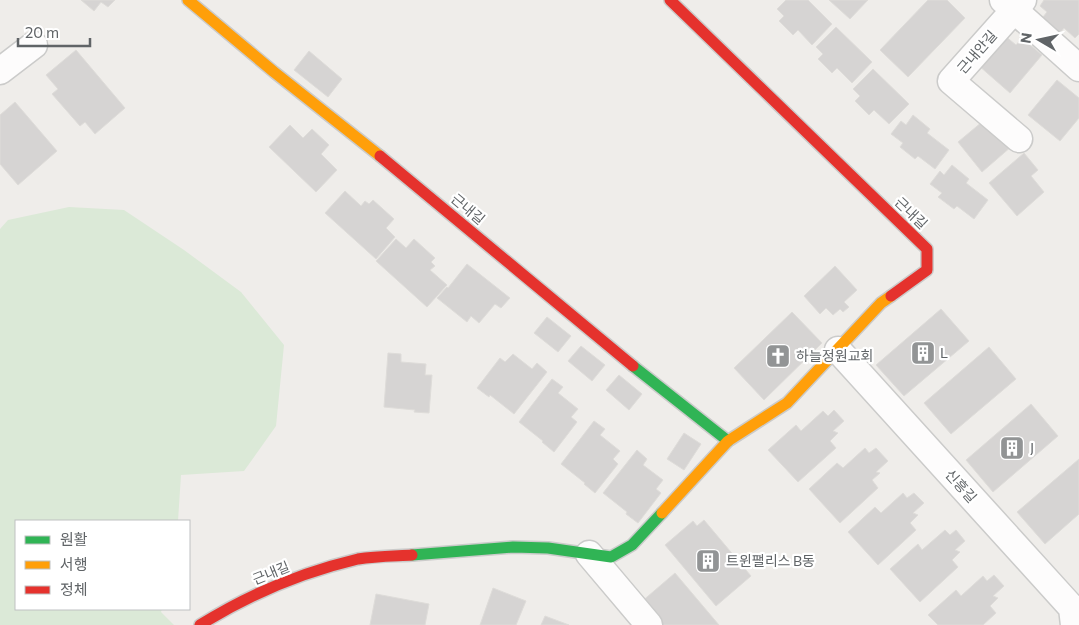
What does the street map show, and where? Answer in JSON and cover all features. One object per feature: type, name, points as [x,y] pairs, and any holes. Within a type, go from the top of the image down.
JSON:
[{"type":"street","name":"근내길","points":[[188,0],[645,376],[728,441]]},
{"type":"street","name":"근내길","points":[[200,625],[261,592],[314,572],[360,559],[513,547],[548,548],[611,557],[632,545],[728,441],[787,403],[881,303],[927,270],[927,249],[670,0]]},
{"type":"street","points":[[1013,3],[1079,68]]},
{"type":"street","name":"근내안길","points":[[1013,3],[951,81],[1019,139]]},
{"type":"street","points":[[0,71],[34,45]]},
{"type":"street","name":"신흥길","points":[[838,350],[1072,608],[1074,625]]},
{"type":"street","points":[[589,554],[649,625]]},
{"type":"green space","points":[[69,207],[124,210],[184,250],[241,292],[284,345],[276,426],[244,471],[181,475],[178,520],[15,520],[15,610],[162,610],[161,612],[174,625],[0,625],[0,229],[8,220]]},
{"type":"building","points":[[81,0],[115,0],[108,7],[101,2],[94,11]]},
{"type":"building","points":[[786,0],[808,0],[832,24],[812,45],[798,30],[793,35],[779,21],[784,16],[777,9]]},
{"type":"building","points":[[829,0],[868,0],[850,19]]},
{"type":"building","points":[[928,0],[947,0],[965,18],[908,77],[880,50]]},
{"type":"building","points":[[1044,0],[1079,0],[1079,34],[1075,38],[1064,28],[1057,37],[1039,22],[1047,12],[1040,6]]},
{"type":"building","points":[[836,27],[872,62],[852,83],[837,68],[832,73],[818,59],[823,54],[816,47]]},
{"type":"building","points":[[1004,35],[1016,45],[1022,38],[1042,55],[1010,93],[978,65]]},
{"type":"building","points":[[76,50],[125,108],[95,134],[85,122],[80,126],[52,94],[58,89],[46,75]]},
{"type":"building","points":[[309,51],[342,79],[328,97],[294,70]]},
{"type":"building","points":[[873,69],[909,104],[889,124],[874,110],[869,115],[855,101],[860,96],[853,89]]},
{"type":"building","points":[[1057,80],[1079,98],[1079,118],[1060,141],[1028,115]]},
{"type":"building","points":[[15,102],[57,151],[18,185],[0,164],[0,115]]},
{"type":"building","points":[[913,115],[930,129],[927,133],[949,150],[935,169],[918,156],[915,159],[900,147],[903,143],[891,134],[901,121],[906,125]]},
{"type":"building","points":[[988,117],[1012,146],[982,172],[958,142]]},
{"type":"building","points":[[290,125],[303,138],[312,129],[329,145],[321,154],[337,170],[316,192],[269,147]]},
{"type":"building","points":[[1024,153],[1038,170],[1031,176],[1044,192],[1017,216],[989,183]]},
{"type":"building","points":[[952,165],[969,179],[966,183],[988,200],[974,219],[957,206],[954,209],[938,197],[942,193],[930,184],[940,171],[944,175]]},
{"type":"building","points":[[345,191],[361,206],[365,201],[369,204],[373,200],[394,219],[386,228],[395,237],[376,259],[325,213]]},
{"type":"building","points":[[396,239],[406,248],[414,239],[435,258],[431,262],[435,266],[430,270],[447,285],[427,307],[376,261]]},
{"type":"building","points":[[467,264],[510,298],[501,308],[495,304],[479,323],[471,316],[467,322],[437,298],[448,288]]},
{"type":"building","points":[[835,266],[857,290],[844,302],[849,307],[843,312],[840,309],[833,315],[826,308],[820,314],[804,296]]},
{"type":"building","name":"L","points":[[941,309],[969,341],[904,396],[876,365]]},
{"type":"building","name":"하늘정원교회","points":[[792,312],[822,343],[764,400],[734,368]]},
{"type":"building","points":[[547,317],[571,336],[558,352],[534,333]]},
{"type":"building","points":[[581,346],[605,365],[592,381],[568,361]]},
{"type":"building","points":[[989,347],[1016,379],[951,434],[924,403]]},
{"type":"building","points":[[388,353],[401,354],[401,362],[426,364],[425,375],[432,375],[429,413],[384,407]]},
{"type":"building","points":[[513,354],[532,369],[537,363],[547,372],[514,414],[490,395],[489,397],[477,388],[500,358],[505,362]]},
{"type":"building","points":[[619,375],[642,394],[629,410],[606,390]]},
{"type":"building","points":[[552,379],[563,387],[558,393],[578,409],[571,417],[577,422],[554,452],[519,422]]},
{"type":"building","name":"J","points":[[1031,404],[1058,436],[993,492],[966,460]]},
{"type":"building","points":[[834,410],[844,421],[833,431],[838,433],[830,441],[836,448],[798,482],[768,450],[796,425],[801,431],[823,411],[828,416]]},
{"type":"building","points":[[594,421],[605,429],[600,435],[620,451],[613,459],[618,464],[595,493],[561,464]]},
{"type":"building","points":[[684,433],[701,444],[684,470],[667,459]]},
{"type":"building","points":[[865,448],[869,453],[876,448],[888,461],[876,472],[880,473],[872,480],[878,488],[840,523],[809,489],[837,463],[843,468]]},
{"type":"building","points":[[637,450],[647,459],[643,465],[663,480],[656,489],[661,493],[638,523],[603,493]]},
{"type":"building","points":[[1079,459],[1079,514],[1045,544],[1017,512]]},
{"type":"building","points":[[903,493],[907,498],[914,493],[924,503],[913,513],[918,515],[910,523],[916,530],[878,565],[848,532],[875,507],[881,513]]},
{"type":"building","name":"트윈팰리스 B동","points":[[704,520],[751,576],[716,606],[665,545],[693,521],[697,526]]},
{"type":"building","points":[[945,530],[950,535],[956,530],[965,541],[955,550],[960,552],[952,560],[958,567],[920,602],[890,569],[918,544],[922,550]]},
{"type":"building","points":[[675,573],[719,625],[659,625],[640,603]]},
{"type":"building","points":[[994,575],[1004,586],[993,596],[998,598],[990,606],[996,613],[983,625],[938,625],[928,615],[956,590],[961,596],[983,576],[987,581]]},
{"type":"building","points":[[493,588],[526,601],[516,625],[480,625]]},
{"type":"building","points":[[376,594],[429,604],[425,625],[370,625]]},
{"type":"building","points":[[545,616],[569,625],[541,625]]},
{"type":"traffic: fast","points":[[633,366],[728,441]]},
{"type":"traffic: fast","points":[[412,555],[513,547],[548,548],[611,557],[632,545],[662,513]]},
{"type":"traffic: slow","points":[[188,0],[274,72],[380,156]]},
{"type":"traffic: slow","points":[[662,513],[728,441],[787,403],[881,303],[891,296]]},
{"type":"traffic: jam","points":[[670,0],[927,249],[927,270],[891,296]]},
{"type":"traffic: jam","points":[[380,156],[633,366]]},
{"type":"traffic: jam","points":[[200,625],[257,594],[337,564],[358,559],[412,555]]},
{"type":"place","name":"L","points":[[923,353]]},
{"type":"place","name":"하늘정원교회","points":[[778,356]]},
{"type":"place","name":"J","points":[[1012,448]]},
{"type":"place","name":"트윈팰리스 B동","points":[[708,561]]}]
